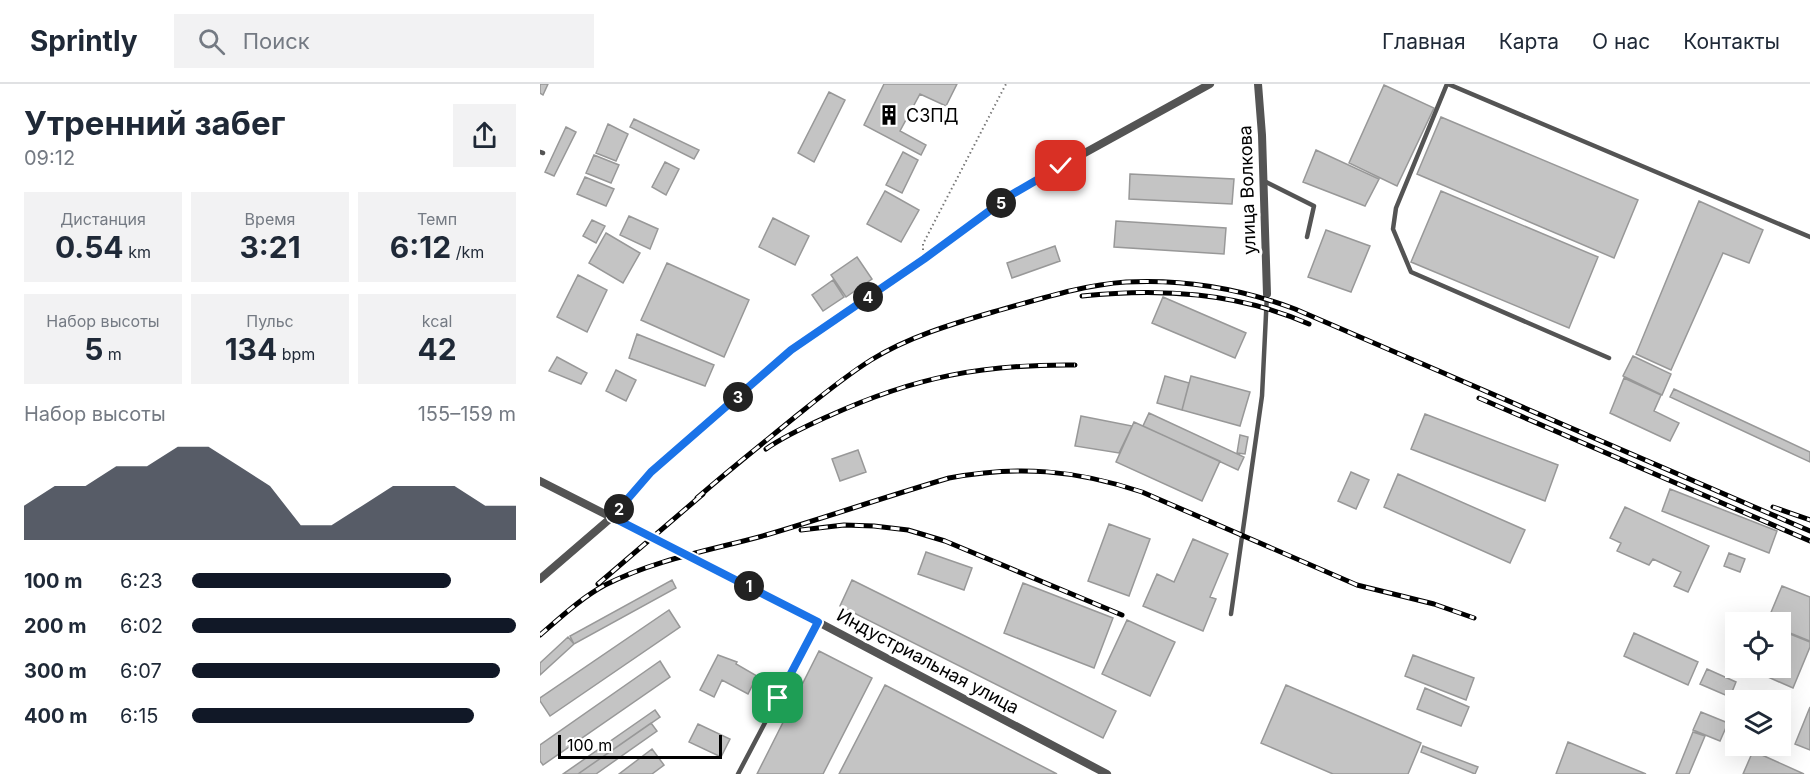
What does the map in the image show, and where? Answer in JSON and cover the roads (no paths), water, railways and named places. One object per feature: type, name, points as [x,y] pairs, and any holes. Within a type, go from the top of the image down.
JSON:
[{"type":"street","points":[[540,579],[612,517],[651,472],[791,350],[1021,189],[1210,84]]},
{"type":"street","name":"улица Волкова","points":[[1258,84],[1264,181],[1267,294]]},
{"type":"street","name":"Индустриальная улица","points":[[540,481],[818,622],[1107,774]]},
{"type":"lane","points":[[1609,358],[1411,272],[1393,229],[1396,208],[1448,84],[1810,237]]},
{"type":"lane","points":[[1264,181],[1314,206],[1307,237]]},
{"type":"lane","points":[[1231,614],[1262,396],[1267,294]]},
{"type":"lane","points":[[738,774],[818,622]]},
{"type":"railway","points":[[697,498],[842,380],[900,344],[962,321],[1059,294],[1092,286],[1147,281],[1212,287],[1254,296],[1295,309],[1810,531]]},
{"type":"railway","points":[[1082,296],[1140,292],[1197,295],[1254,305],[1309,324]]},
{"type":"railway","points":[[766,449],[831,415],[921,382],[980,370],[1075,365]]},
{"type":"railway","points":[[1479,398],[1810,541]]},
{"type":"railway","points":[[540,635],[596,590],[644,568],[766,535],[949,478],[1023,471],[1070,474],[1142,492],[1357,585],[1434,604],[1474,618]]},
{"type":"railway","points":[[598,584],[703,494]]},
{"type":"railway","points":[[1773,507],[1810,520]]},
{"type":"railway","points":[[801,530],[844,525],[908,530],[945,541],[1122,615]]},
{"type":"place","name":"СЗПД","points":[[889,115]]}]
